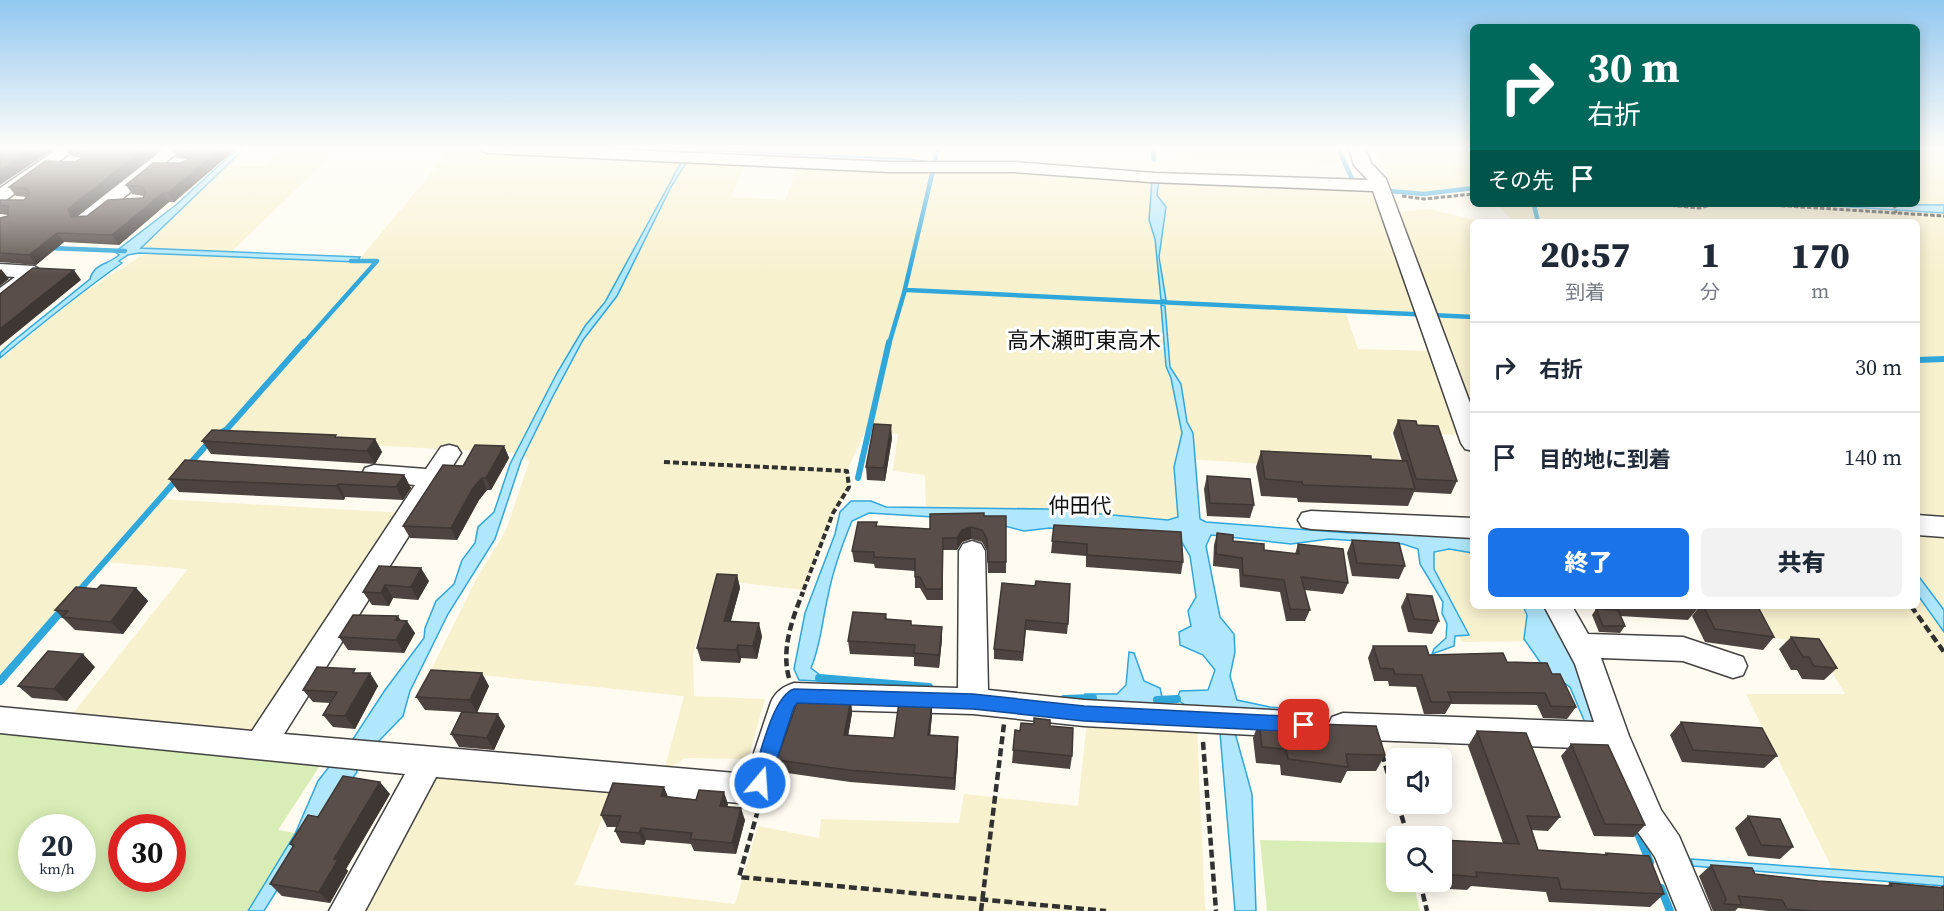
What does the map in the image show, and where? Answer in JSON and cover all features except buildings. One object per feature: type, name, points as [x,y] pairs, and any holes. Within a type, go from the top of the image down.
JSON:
[{"type":"street","points":[[85,220],[122,191]]},
{"type":"street","points":[[1380,191],[1470,434]]},
{"type":"street","points":[[109,201],[141,202]]},
{"type":"street","points":[[0,202],[25,203]]},
{"type":"street","points":[[0,270],[34,272],[0,298]]},
{"type":"street","points":[[260,745],[449,453]]},
{"type":"street","points":[[351,473],[433,478]]},
{"type":"street","points":[[1311,520],[1470,528]]},
{"type":"street","points":[[1920,525],[1944,527]]},
{"type":"street","points":[[972,551],[973,693]]},
{"type":"street","points":[[1560,609],[1588,662],[1614,736],[1649,820],[1667,847],[1694,911]]},
{"type":"street","points":[[1579,645],[1683,649],[1733,666]]},
{"type":"street","points":[[0,720],[428,762],[752,789],[760,783],[786,702],[794,696],[973,693],[1006,705],[1084,713],[1373,728],[1614,736]]},
{"type":"street","points":[[346,911],[428,762]]},
{"type":"path","points":[[1386,191],[1424,199],[1470,194]]},
{"type":"path","points":[[1802,207],[1944,216]]},
{"type":"path","points":[[1895,207],[1896,213]]},
{"type":"path","points":[[664,462],[847,471],[849,487],[833,513],[795,612],[784,661],[794,696]]},
{"type":"path","points":[[1913,609],[1944,652]]},
{"type":"path","points":[[981,911],[1006,705]]},
{"type":"path","points":[[1216,721],[1216,911]]},
{"type":"path","points":[[1373,728],[1386,768]]},
{"type":"path","points":[[752,789],[762,798],[740,877],[1106,911]]},
{"type":"path","points":[[1422,892],[1427,911]]},
{"type":"shaded area","points":[[197,191],[295,191],[227,256],[358,261],[417,191],[734,191],[731,197],[785,200],[788,191],[1374,191],[1418,316],[1346,314],[1358,349],[1433,351],[1462,435],[1391,432],[1404,473],[1186,459],[1192,527],[926,511],[925,475],[893,471],[898,434],[865,432],[847,471],[849,487],[833,513],[804,590],[715,580],[693,654],[694,696],[765,699],[748,759],[685,758],[664,771],[684,696],[431,670],[477,578],[506,530],[529,462],[521,453],[213,437],[160,499],[405,513],[258,737],[70,717],[188,569],[104,562],[0,681],[0,360],[81,294],[146,253],[133,249]]},
{"type":"shaded area","points":[[1405,191],[1439,191],[1426,193]]},
{"type":"shaded area","points":[[1920,191],[1944,191],[1944,523],[1920,521],[1920,219],[1511,219],[1501,208],[1920,207]]},
{"type":"shaded area","points":[[1430,209],[1471,219],[1470,402],[1396,212]]},
{"type":"shaded area","points":[[1920,533],[1944,535],[1944,884],[1835,874],[1746,694],[1845,694],[1815,643],[1773,638],[1758,609],[1920,609]]},
{"type":"shaded area","points":[[1426,541],[1470,544],[1470,609],[1533,609],[1550,641],[1462,642],[1425,563]]},
{"type":"shaded area","points":[[1087,721],[1197,727],[1205,908],[1208,911],[361,911],[434,768],[616,785],[575,885],[735,904],[758,826],[819,838],[821,819],[959,823],[964,794],[1078,806]]},
{"type":"green space","points":[[0,729],[325,758],[278,830],[295,833],[248,911],[0,911]]},
{"type":"green space","points":[[1260,840],[1386,843],[1386,892],[1415,892],[1420,911],[1267,911]]},
{"type":"water","points":[[192,191],[201,191],[141,248],[360,257],[357,262],[139,253],[128,255],[119,261],[122,263],[0,358],[0,353],[90,279],[98,267],[119,255],[115,252]]},
{"type":"water","points":[[666,191],[669,191],[617,296],[583,340],[552,398],[521,461],[495,539],[448,614],[410,691],[403,716],[376,744],[351,742],[385,690],[424,638],[425,628],[436,601],[454,584],[462,560],[475,543],[478,527],[494,512],[510,464],[557,373],[585,326],[605,302]]},
{"type":"water","points":[[1151,191],[1158,191],[1157,195],[1166,207],[1159,257],[1166,300],[1161,300],[1155,239],[1149,220]]},
{"type":"water","points":[[1944,205],[1944,213],[1849,207]]},
{"type":"water","points":[[1161,305],[1165,306],[1170,367],[1181,384],[1187,422],[1193,433],[1200,519],[1206,522],[1350,533],[1470,536],[1470,552],[1449,549],[1434,552],[1434,569],[1469,635],[1455,636],[1454,646],[1432,654],[1446,638],[1447,624],[1442,613],[1443,602],[1420,564],[1418,549],[1403,544],[1329,539],[1291,544],[1211,535],[1206,546],[1220,617],[1234,634],[1235,652],[1230,676],[1237,700],[1270,707],[1305,710],[1307,717],[1229,711],[1252,794],[1256,911],[1235,911],[1220,733],[1177,699],[1180,691],[1208,690],[1215,670],[1203,655],[1180,645],[1179,632],[1191,626],[1188,611],[1196,597],[1190,556],[1180,539],[1083,534],[1050,528],[1024,531],[982,520],[869,513],[852,521],[835,567],[811,668],[820,675],[817,681],[799,680],[794,669],[805,613],[835,534],[840,512],[851,501],[871,501],[886,507],[1046,509],[1168,520],[1178,517],[1174,467],[1182,433],[1171,378],[1166,366]]},
{"type":"water","points":[[1920,578],[1944,610],[1944,632],[1920,598]]},
{"type":"water","points":[[1524,609],[1547,609],[1577,664],[1589,694],[1595,727],[1586,725],[1570,687],[1547,672],[1524,639],[1527,615]]},
{"type":"water","points":[[1129,652],[1134,653],[1144,681],[1160,688],[1163,701],[1151,705],[1087,700],[1085,694],[1117,694],[1126,685]]},
{"type":"water","points":[[332,763],[356,766],[357,772],[308,840],[264,911],[248,911],[295,834],[318,781]]},
{"type":"water","points":[[1691,859],[1944,877],[1944,886],[1693,866]]},
{"type":"waterway","points":[[889,344],[904,293],[928,191]]},
{"type":"waterway","points":[[1389,191],[1424,194],[1452,191]]},
{"type":"waterway","points":[[1534,207],[1537,219]]},
{"type":"waterway","points":[[49,248],[125,251]]},
{"type":"waterway","points":[[303,344],[377,261],[351,261]]},
{"type":"waterway","points":[[907,290],[1470,317]]},
{"type":"waterway","points":[[217,435],[227,429],[304,342]]},
{"type":"waterway","points":[[858,478],[889,342]]},
{"type":"waterway","points":[[1920,360],[1944,359]]},
{"type":"waterway","points":[[188,466],[209,442]]},
{"type":"waterway","points":[[78,592],[178,478]]},
{"type":"waterway","points":[[0,681],[63,609]]},
{"type":"waterway","points":[[819,678],[929,687]]},
{"type":"waterway","points":[[1064,699],[1093,698]]},
{"type":"waterway","points":[[1157,700],[1177,699]]},
{"type":"waterway","points":[[1635,827],[1650,862]]},
{"type":"waterway","points":[[1661,888],[1670,911]]},
{"type":"district","name":"高木瀬町東高木","points":[[1084,340]]},
{"type":"district","name":"仲田代","points":[[1080,505]]},
{"type":"route","points":[[760,783],[786,702],[794,696],[827,695],[973,702],[1084,713],[1304,725]]}]
